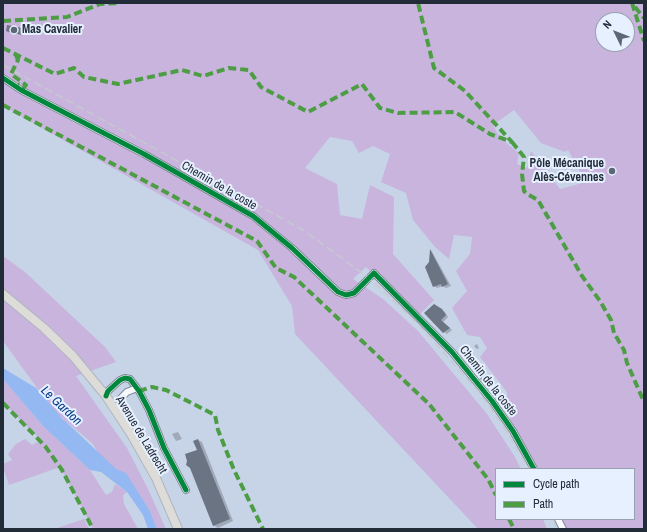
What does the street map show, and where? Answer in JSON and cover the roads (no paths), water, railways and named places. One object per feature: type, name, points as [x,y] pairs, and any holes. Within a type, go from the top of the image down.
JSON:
[{"type":"main road","name":"Avenue de Ladrecht","points":[[3,294],[44,328],[73,356],[106,396],[119,415],[156,478],[178,529]]},
{"type":"street","name":"Chemin de la coste","points":[[3,78],[21,90],[144,154],[253,216],[292,248],[338,292],[346,295],[354,293],[374,273],[452,352],[492,401],[513,431],[533,468]]},
{"type":"street","points":[[106,396],[114,384],[125,378],[130,379],[136,388],[186,490]]},
{"type":"street","points":[[119,415],[120,399],[127,392],[136,388]]},
{"type":"street","points":[[558,520],[563,529]]},
{"type":"water","points":[[3,368],[36,388],[61,417],[78,444],[102,464],[126,473],[150,511],[157,529],[148,529],[143,515],[127,492],[101,472],[90,470],[43,426],[3,379]]},
{"type":"waterway","name":"Le Gardon","points":[[61,424],[116,476]]},
{"type":"railway","points":[[3,65],[303,230],[369,278],[417,323],[479,392],[507,432],[528,468]]},
{"type":"railway","points":[[553,520],[557,529]]},
{"type":"place","name":"Mas Cavalier","points":[[14,30]]},
{"type":"place","name":"Pôle Mécanique Alès-Cévennes","points":[[612,171]]}]
